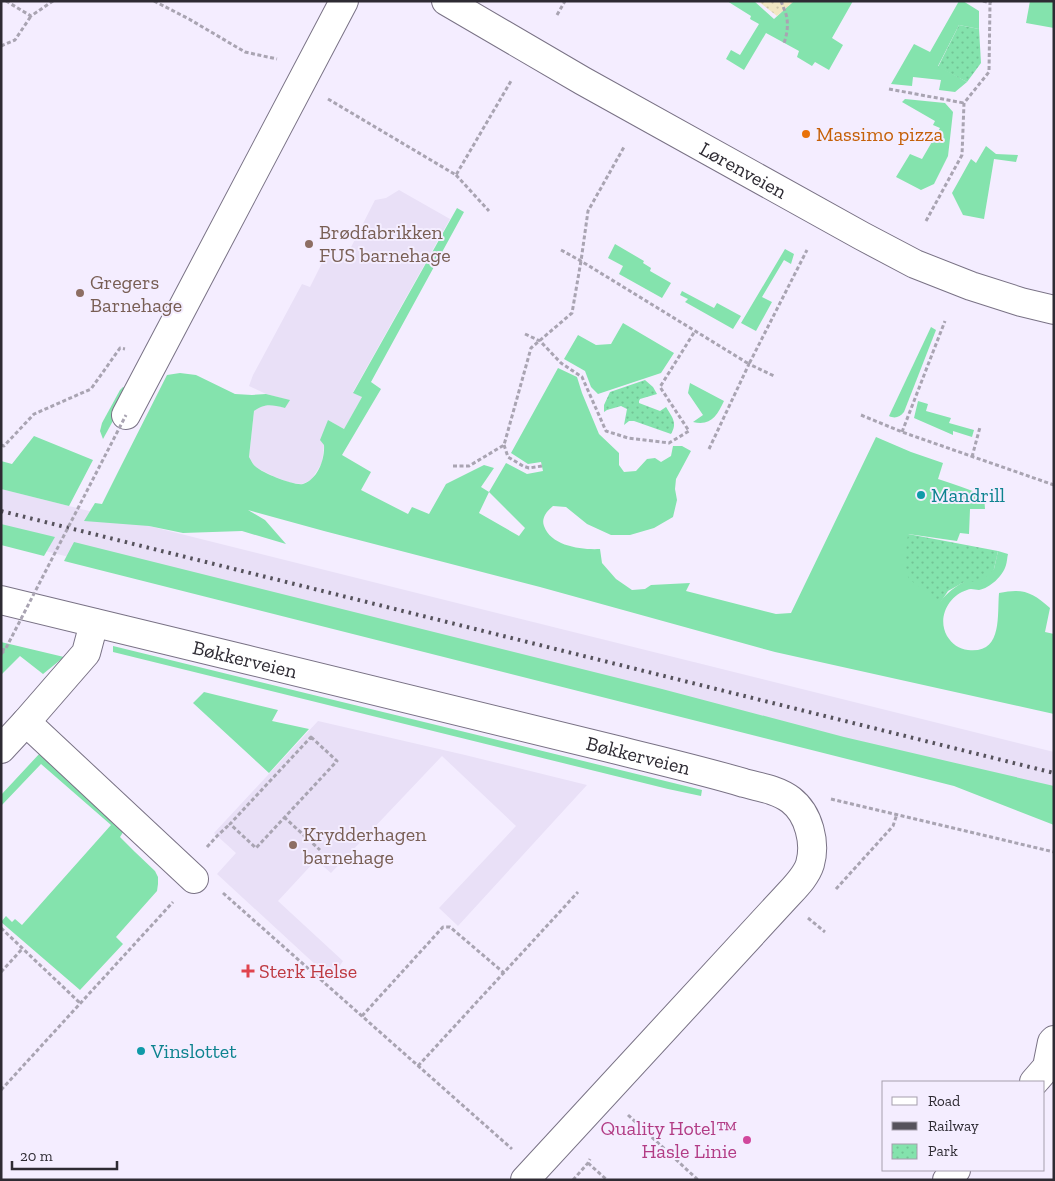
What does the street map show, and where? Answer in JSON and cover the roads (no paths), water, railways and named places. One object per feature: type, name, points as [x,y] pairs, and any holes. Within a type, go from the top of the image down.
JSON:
[{"type":"street","points":[[126,415],[344,1]]},
{"type":"street","name":"Lørenveien","points":[[446,1],[583,81],[915,264],[971,286],[1054,310]]},
{"type":"street","name":"Bøkkerveien","points":[[1,600],[732,779],[780,793],[793,801],[802,811],[808,825],[812,847],[809,865],[803,876],[604,1095],[535,1176]]},
{"type":"street","points":[[1,749],[86,653],[94,623]]},
{"type":"street","points":[[26,722],[197,876]]},
{"type":"street","points":[[1035,1081],[1047,1067],[1054,1040]]},
{"type":"street","points":[[946,1180],[955,1171]]},
{"type":"railway","points":[[1,511],[1054,773]]},
{"type":"place","name":"Massimo pizza","points":[[806,134]]},
{"type":"place","name":"Brødfabrikken FUS barnehage","points":[[309,244]]},
{"type":"place","name":"Gregers Barnehage","points":[[80,293]]},
{"type":"place","name":"Mandrill","points":[[921,495]]},
{"type":"place","name":"Krydderhagen barnehage","points":[[293,845]]},
{"type":"place","name":"Sterk Helse","points":[[248,971]]},
{"type":"place","name":"Vinslottet","points":[[141,1051]]},
{"type":"place","name":"Quality Hotel™ Hasle Linie","points":[[747,1140]]}]
